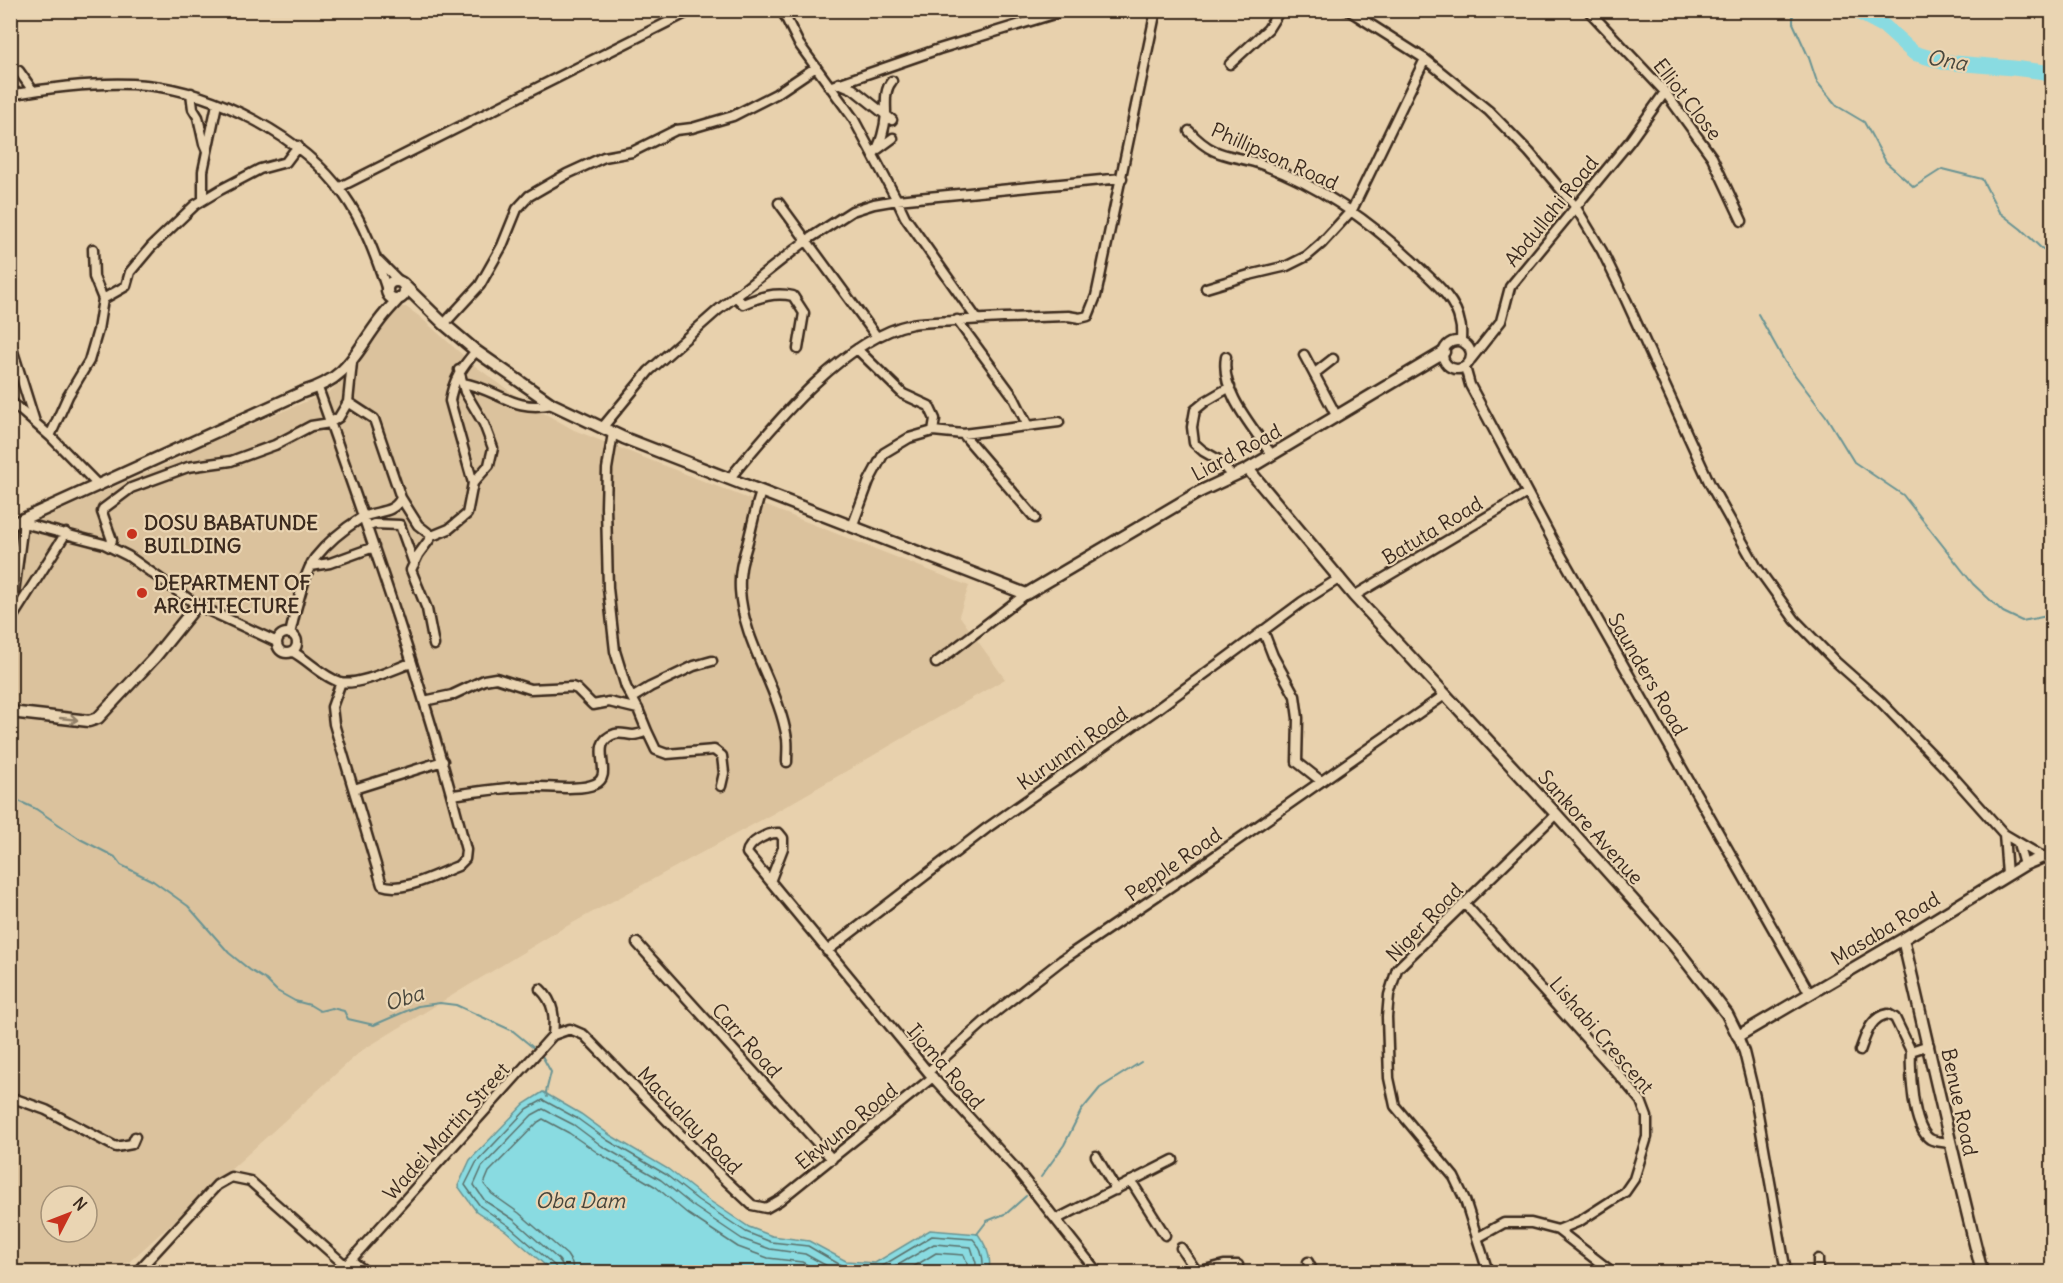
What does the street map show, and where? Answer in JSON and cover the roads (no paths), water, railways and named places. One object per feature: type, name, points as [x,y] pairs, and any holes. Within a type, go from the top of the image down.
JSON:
[{"type":"street","points":[[338,188],[692,10]]},
{"type":"street","points":[[782,10],[799,44],[875,152],[904,217],[977,319]]},
{"type":"street","points":[[830,87],[939,49],[1067,10]]},
{"type":"street","points":[[729,479],[784,413],[857,349],[877,337],[911,324],[977,319],[1088,316],[1096,296],[1156,10]]},
{"type":"street","points":[[1230,64],[1268,29],[1280,10]]},
{"type":"street","points":[[1348,10],[1425,59],[1489,111],[1529,152],[1575,206],[1602,251],[1626,300],[1710,484],[1756,566],[1795,620],[1836,662],[1888,709],[1948,771],[2004,834],[2048,857]]},
{"type":"street","name":"Elliot Close","points":[[1588,10],[1665,92],[1712,157],[1742,221]]},
{"type":"street","points":[[1206,288],[1287,266],[1307,256],[1322,244],[1352,210],[1425,59]]},
{"type":"street","points":[[444,324],[480,285],[502,246],[517,209],[529,196],[567,174],[604,157],[633,152],[676,130],[692,128],[733,116],[760,103],[816,68]]},
{"type":"street","points":[[19,72],[33,91]]},
{"type":"street","points":[[875,152],[889,117],[886,93],[892,81]]},
{"type":"street","points":[[839,83],[853,90],[889,117]]},
{"type":"street","points":[[10,95],[76,86],[134,85],[191,93],[277,131],[298,146],[324,170],[338,188],[352,209],[377,259],[387,292],[395,299],[400,297],[413,299],[425,306]]},
{"type":"street","name":"Abdullahi Road","points":[[1471,359],[1501,321],[1510,287],[1630,141],[1665,92]]},
{"type":"street","points":[[191,93],[194,110],[208,151]]},
{"type":"street","points":[[203,200],[202,176],[217,104]]},
{"type":"street","name":"Phillipson Road","points":[[1189,131],[1212,150],[1230,158],[1264,165],[1322,191],[1352,210],[1393,242],[1438,286],[1451,303],[1460,322],[1465,344]]},
{"type":"street","points":[[875,152],[894,138]]},
{"type":"street","points":[[103,299],[126,286],[130,272],[151,247],[203,200],[260,169],[286,162],[298,146]]},
{"type":"street","points":[[602,428],[649,371],[735,296],[807,240],[852,211],[897,200],[1122,178]]},
{"type":"street","points":[[779,203],[877,337]]},
{"type":"street","points":[[50,436],[68,396],[89,362],[98,330],[103,299],[94,277],[93,249]]},
{"type":"street","points":[[377,259],[444,324],[476,351],[552,404],[613,433],[1026,594]]},
{"type":"street","points":[[381,319],[390,282],[400,282]]},
{"type":"street","points":[[17,523],[303,392],[318,388],[341,373],[352,362],[381,319],[404,292],[400,282]]},
{"type":"street","points":[[735,296],[743,304],[763,296],[779,293],[793,296],[804,313],[798,349]]},
{"type":"street","points":[[957,320],[1013,396],[1028,426]]},
{"type":"street","points":[[10,342],[35,422]]},
{"type":"street","points":[[1465,344],[1471,359],[1460,369],[1451,368],[1444,361],[1444,352],[1452,342],[1483,345]]},
{"type":"street","points":[[857,349],[903,394],[929,406],[935,419],[933,431]]},
{"type":"street","points":[[434,645],[427,609],[411,570],[418,555],[432,536],[449,529],[467,514],[473,483],[450,401],[459,370],[476,351]]},
{"type":"street","name":"Liard Road","points":[[1026,594],[1198,492],[1248,469],[1444,352]]},
{"type":"street","points":[[1304,355],[1336,415]]},
{"type":"street","points":[[1226,357],[1225,374],[1236,401],[1272,454]]},
{"type":"street","points":[[1315,372],[1334,358]]},
{"type":"street","points":[[110,546],[112,540],[103,509],[131,488],[188,467],[231,460],[275,445],[311,426],[330,423],[339,417],[348,402],[352,362]]},
{"type":"street","name":"Saunders Road","points":[[1464,367],[1470,385],[1527,493],[1810,994]]},
{"type":"street","points":[[459,370],[468,397],[484,424],[493,448],[489,465],[473,483]]},
{"type":"street","points":[[463,383],[480,386],[517,405],[540,407],[552,404]]},
{"type":"street","points":[[1230,387],[1195,410],[1192,427],[1194,442],[1203,451],[1217,459],[1232,476]]},
{"type":"street","points":[[318,388],[374,548],[443,761],[466,850],[465,859],[458,866],[402,887],[390,888],[382,885],[333,715],[332,707],[341,682]]},
{"type":"street","points":[[10,401],[50,436],[98,485]]},
{"type":"street","points":[[348,402],[374,419],[401,498],[418,525],[432,536]]},
{"type":"street","points":[[852,527],[884,453],[909,438],[933,431],[963,434],[1059,422]]},
{"type":"street","points":[[613,433],[607,468],[608,588],[615,651],[626,687],[638,708],[656,750],[667,754],[714,750],[722,756],[724,764],[721,786]]},
{"type":"street","points":[[963,434],[1035,518]]},
{"type":"street","name":"Sankore Avenue","points":[[1248,469],[1354,596],[1556,814],[1675,947],[1727,1014],[1744,1052],[1755,1097],[1786,1272]]},
{"type":"street","points":[[761,492],[741,563],[740,591],[747,627],[783,722],[788,741],[787,762]]},
{"type":"street","name":"Batuta Road","points":[[1354,596],[1527,493]]},
{"type":"street","points":[[290,634],[314,560],[332,540],[363,517],[392,509],[401,498]]},
{"type":"street","points":[[17,523],[66,533],[110,546],[128,556],[197,605],[277,642],[281,651],[293,652],[329,677],[341,682],[381,674],[411,663]]},
{"type":"street","points":[[11,620],[17,523]]},
{"type":"street","points":[[366,526],[400,525],[414,564]]},
{"type":"street","points":[[11,620],[66,533]]},
{"type":"street","points":[[311,566],[330,563],[374,548]]},
{"type":"street","name":"Kurunmi Road","points":[[827,951],[987,828],[1153,712],[1263,630],[1340,578]]},
{"type":"street","points":[[936,663],[1026,594]]},
{"type":"street","points":[[10,712],[89,721],[98,718],[155,657],[197,605]]},
{"type":"street","points":[[1263,630],[1273,656],[1295,696],[1298,718],[1297,762],[1321,781]]},
{"type":"street","points":[[277,642],[283,634],[290,634],[297,640],[297,646],[293,652]]},
{"type":"street","points":[[632,698],[694,666],[712,661]]},
{"type":"street","points":[[424,701],[453,694],[484,680],[496,678],[530,689],[572,687],[577,689],[592,705],[609,702],[638,708]]},
{"type":"street","name":"Pepple Road","points":[[930,1075],[993,1014],[1062,960],[1446,694]]},
{"type":"street","points":[[452,795],[522,786],[561,788],[593,785],[599,781],[603,772],[604,764],[600,753],[602,745],[608,738],[614,734],[632,735],[646,731]]},
{"type":"street","points":[[354,789],[443,761]]},
{"type":"street","name":"Niger Road","points":[[1488,1272],[1465,1200],[1454,1177],[1395,1106],[1389,1078],[1389,995],[1397,969],[1556,814]]},
{"type":"street","name":"Ijoma Road","points":[[771,879],[783,848],[783,838],[779,833],[773,832],[748,848],[747,853],[771,879],[827,951],[930,1075],[1016,1169],[1097,1272]]},
{"type":"street","points":[[2004,834],[2007,875]]},
{"type":"street","points":[[2018,843],[2024,865]]},
{"type":"street","name":"Masaba Road","points":[[1738,1036],[1904,939],[2024,865],[2048,857]]},
{"type":"street","name":"Lishabi Crescent","points":[[1464,903],[1626,1083],[1641,1101],[1647,1117],[1647,1137],[1640,1164],[1625,1192],[1580,1221],[1558,1230]]},
{"type":"street","name":"Benue Road","points":[[1904,939],[1949,1143],[1982,1272]]},
{"type":"street","name":"Carr Road","points":[[637,943],[832,1159]]},
{"type":"street","points":[[540,989],[551,1004],[555,1017],[553,1035]]},
{"type":"street","points":[[1860,1051],[1871,1024],[1880,1015],[1888,1014],[1895,1018],[1911,1051],[1910,1077],[1921,1129],[1931,1140],[1949,1143]]},
{"type":"street","name":"Macualay Road","points":[[553,1035],[570,1029],[584,1035],[752,1205],[766,1208],[780,1200]]},
{"type":"street","name":"Wadei Martin Street","points":[[346,1266],[553,1035]]},
{"type":"street","points":[[1911,1051],[1929,1045]]},
{"type":"street","name":"Ekwuno Road","points":[[780,1200],[930,1075]]},
{"type":"street","points":[[10,1097],[46,1110],[116,1147],[132,1144],[135,1137]]},
{"type":"street","points":[[1096,1156],[1116,1190]]},
{"type":"street","points":[[1057,1220],[1173,1160]]},
{"type":"street","points":[[137,1272],[217,1185],[231,1177],[250,1181],[346,1266],[366,1272]]},
{"type":"street","points":[[1131,1181],[1165,1235]]},
{"type":"street","points":[[1477,1238],[1504,1223],[1531,1223],[1558,1230],[1612,1272]]},
{"type":"street","points":[[1181,1248],[1197,1272],[1238,1264]]},
{"type":"street","points":[[1818,1259],[1818,1272]]},
{"type":"street","points":[[1308,1262],[1313,1272]]},
{"type":"water","name":"Oba Dam","points":[[543,1092],[668,1169],[701,1195],[749,1227],[772,1236],[809,1241],[846,1261],[875,1263],[930,1230],[978,1234],[988,1252],[990,1262],[988,1272],[553,1272],[506,1231],[476,1211],[458,1186],[470,1160],[524,1104]]},
{"type":"waterway","points":[[1791,10],[1793,23],[1817,82],[1837,106],[1864,122],[1886,162],[1914,187],[1942,169],[1982,179],[1999,212],[2041,248],[2052,253]]},
{"type":"waterway","name":"Ona","points":[[1854,10],[1884,26],[1914,53],[1943,62],[2045,72],[2052,76]]},
{"type":"waterway","points":[[1758,314],[1785,362],[1826,416],[1854,462],[1903,495],[1973,584],[2003,612],[2022,621],[2052,615]]},
{"type":"waterway","name":"Oba","points":[[10,797],[36,809],[80,839],[115,857],[121,865],[153,881],[188,906],[229,953],[277,991],[295,1001],[310,1005],[320,1011],[332,1008],[344,1011],[348,1019],[374,1025],[418,1006],[440,1003],[456,1005],[513,1031],[541,1054],[551,1072],[547,1097]]},
{"type":"waterway","points":[[1041,1177],[1064,1145],[1081,1111],[1100,1088],[1141,1062]]},
{"type":"waterway","points":[[977,1234],[987,1221],[1007,1213],[1026,1196]]},
{"type":"waterway","points":[[2050,1272],[2052,1261]]},
{"type":"place","name":"DOSU BABATUNDE BUILDING","points":[[132,534]]},
{"type":"place","name":"DEPARTMENT OF ARCHITECTURE","points":[[142,593]]}]
